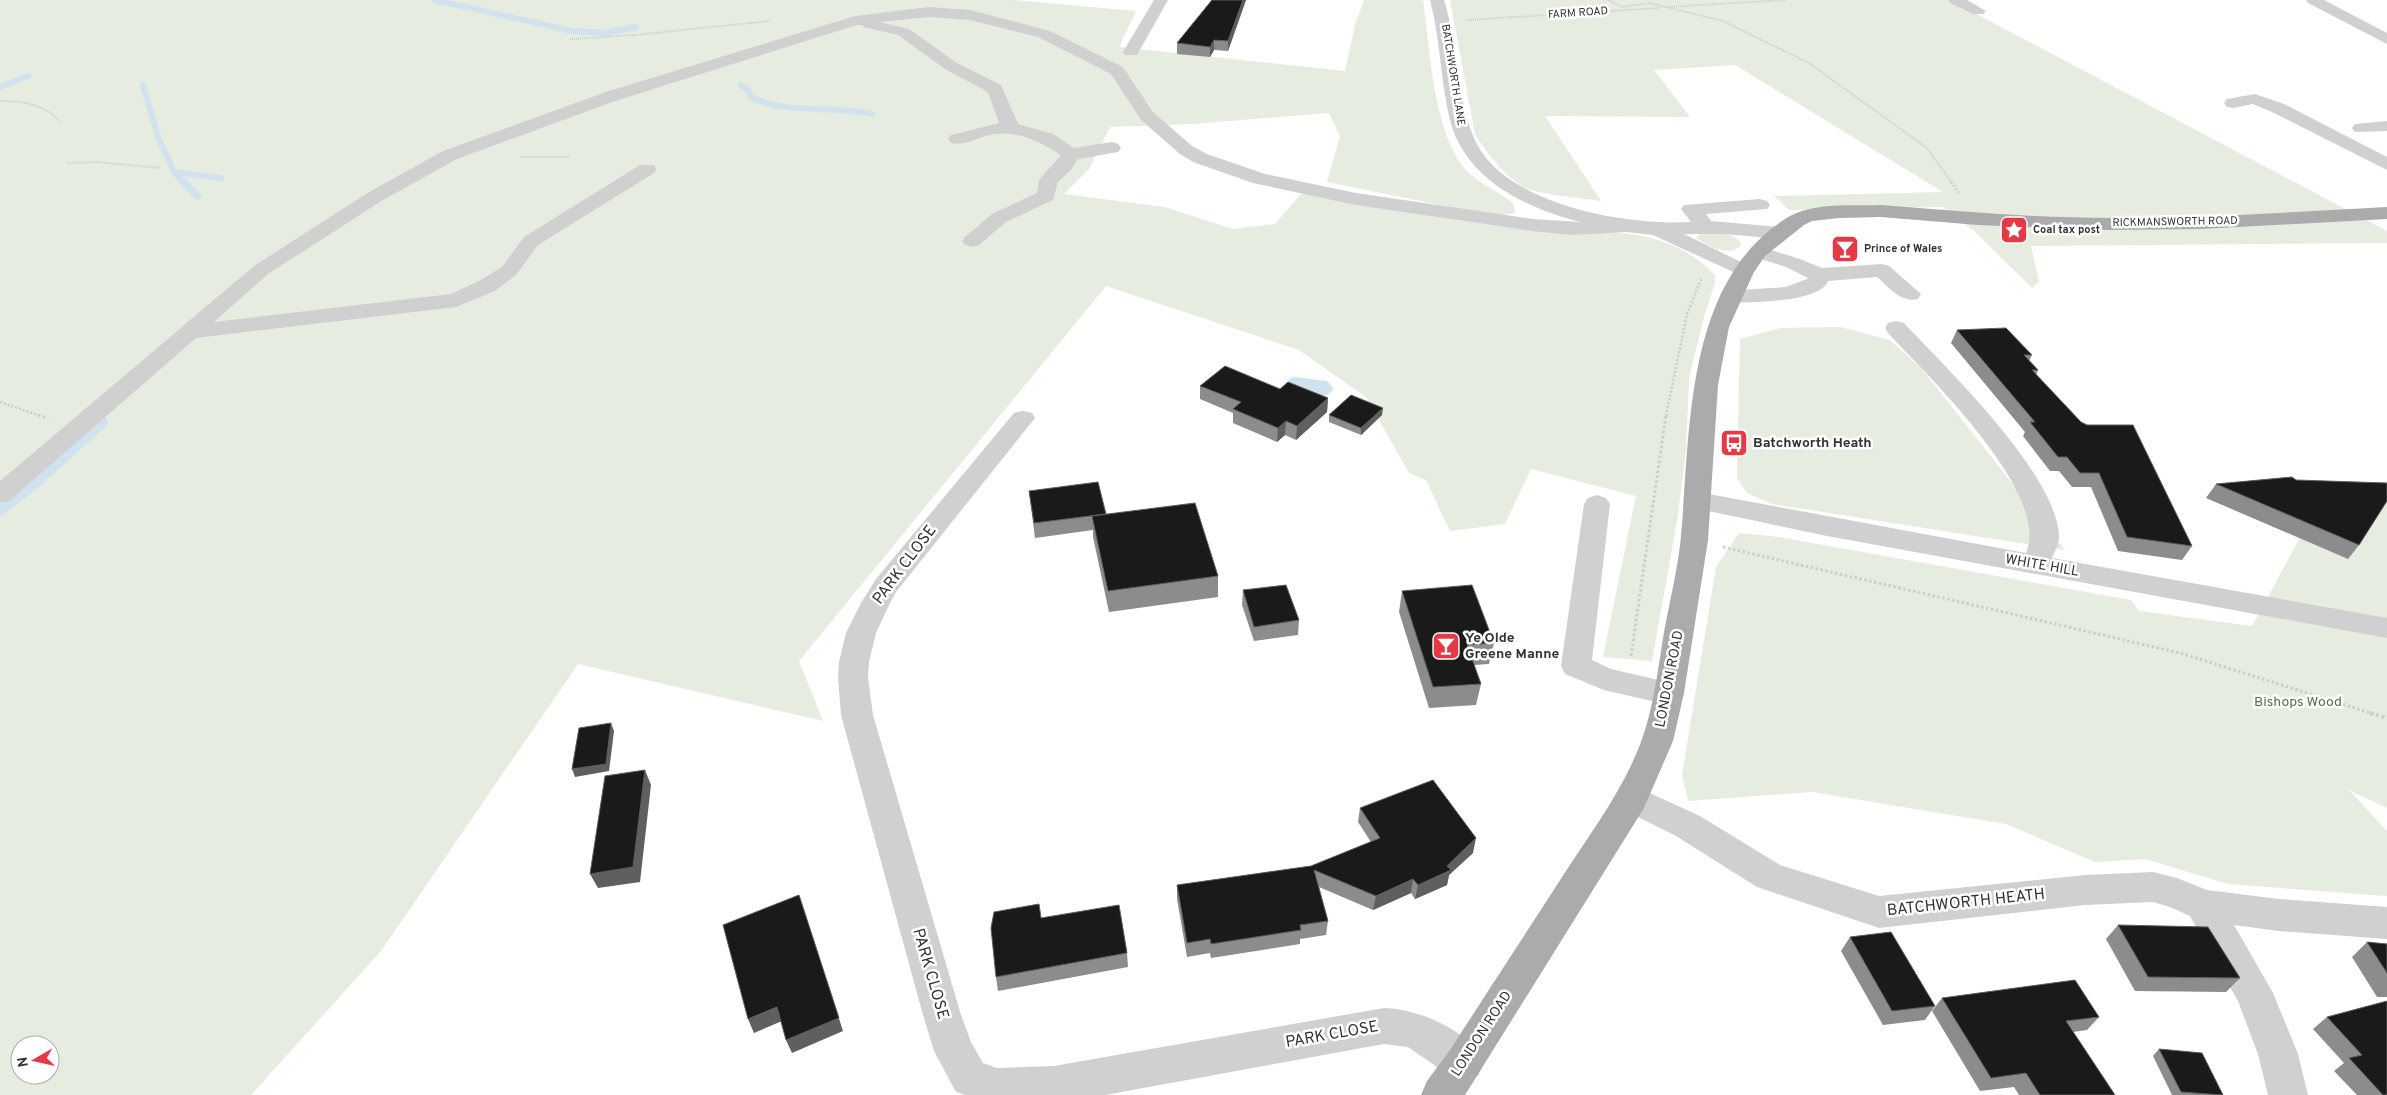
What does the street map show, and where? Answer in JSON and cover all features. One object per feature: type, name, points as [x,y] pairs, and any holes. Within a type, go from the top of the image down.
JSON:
[{"type":"main road","name":"RICKMANSWORTH ROAD","points":[[1751,262],[1781,232],[1808,216],[1839,212],[1881,211],[1978,219],[2109,224],[2201,223],[2387,213]]},
{"type":"main road","name":"LONDON ROAD","points":[[1441,1095],[1464,1063],[1632,798],[1657,741],[1669,693],[1694,540],[1706,385],[1718,327],[1731,296],[1751,262]]},
{"type":"street","points":[[1130,52],[1161,0]]},
{"type":"street","name":"BATCHWORTH LANE","points":[[1437,0],[1445,21],[1460,124],[1474,156],[1493,176],[1508,186],[1545,204],[1569,212],[1627,226],[1657,229],[1704,227],[1781,232]]},
{"type":"street","points":[[1955,0],[1978,11]]},
{"type":"street","points":[[2313,0],[2387,40]]},
{"type":"street","points":[[0,495],[261,270],[376,196],[450,155],[612,96],[855,21],[893,15],[937,13],[970,15],[1044,34],[1117,71],[1147,116],[1186,150],[1200,158],[1260,179],[1430,211],[1507,222],[1571,228],[1627,226]]},
{"type":"street","points":[[855,21],[903,32],[951,66],[995,89],[1009,126]]},
{"type":"street","points":[[2233,103],[2255,99],[2387,164]]},
{"type":"street","points":[[957,138],[1009,126],[1047,138],[1071,154],[1112,148]]},
{"type":"street","points":[[2361,128],[2387,126]]},
{"type":"street","points":[[972,241],[999,218],[1046,196],[1049,180],[1060,170],[1071,154]]},
{"type":"street","points":[[1060,170],[1086,167]]},
{"type":"street","points":[[188,332],[456,300],[487,286],[509,271],[531,241],[647,169]]},
{"type":"street","points":[[1507,222],[1533,213],[1545,204]]},
{"type":"street","points":[[1704,227],[1691,208],[1760,205]]},
{"type":"street","name":"BATCHWORTH LANE","points":[[1657,229],[1751,262],[1793,263],[1819,275]]},
{"type":"street","points":[[1731,296],[1774,295],[1802,291],[1817,283],[1819,275],[1882,270],[1910,294]]},
{"type":"street","points":[[1896,328],[2000,443],[2027,485],[2042,515],[2046,538],[2035,565]]},
{"type":"street","name":"PARK CLOSE","points":[[1023,418],[886,586],[868,614],[855,649],[853,676],[857,715],[942,1016],[954,1052],[970,1078],[997,1088],[1054,1085],[1384,1026],[1403,1025],[1419,1031],[1464,1063]]},
{"type":"street","name":"WHITE HILL","points":[[1698,501],[2035,565],[2387,628]]},
{"type":"street","points":[[1597,504],[1576,666],[1604,679],[1669,693]]},
{"type":"street","name":"BATCHWORTH HEATH","points":[[1632,798],[1688,826],[1769,876],[1879,912],[2085,890],[2153,887],[2177,893],[2203,905],[2279,915],[2387,923]]},
{"type":"street","points":[[2203,905],[2254,993],[2278,1054],[2288,1095]]},
{"type":"path","points":[[1608,0],[1623,6],[1649,3],[1723,21],[1809,63],[1927,148],[1964,199]]},
{"type":"path","name":"FARM ROAD","points":[[1490,18],[1786,0]]},
{"type":"path","points":[[570,39],[635,35],[777,21]]},
{"type":"path","points":[[0,101],[12,101],[47,110],[56,116],[60,122]]},
{"type":"path","points":[[68,163],[98,162],[160,168]]},
{"type":"path","points":[[1627,683],[1667,407],[1687,314],[1703,272]]},
{"type":"path","points":[[0,402],[80,428]]},
{"type":"path","points":[[1716,546],[2180,654],[2387,718]]},
{"type":"green space","points":[[0,0],[1012,0],[1136,11],[1119,47],[1345,71],[1355,25],[1364,0],[1423,0],[1435,89],[1446,135],[1455,154],[1466,170],[1513,203],[1515,213],[1494,216],[1327,182],[1340,136],[1329,113],[1192,124],[1110,127],[1089,169],[1064,194],[1165,207],[1233,229],[1275,224],[1302,193],[1498,226],[1543,230],[1609,232],[1642,236],[1674,246],[1696,258],[1715,275],[1715,283],[1704,317],[1689,378],[1686,449],[1678,515],[1652,661],[1603,657],[1636,496],[1531,469],[1505,524],[1450,531],[1426,480],[1409,473],[1366,397],[1299,350],[1106,286],[799,661],[823,721],[578,664],[381,951],[251,1095],[0,1095]]},
{"type":"green space","points":[[1450,0],[1950,0],[2387,231],[2387,243],[2031,246],[2039,282],[2032,288],[1974,231],[1942,207],[1789,210],[1774,196],[1943,192],[1735,65],[1654,70],[1690,117],[1545,116],[1601,201],[1535,191],[1520,185],[1505,173],[1475,134]]},
{"type":"green space","points":[[1700,233],[1724,233],[1734,237],[1741,245],[1731,251],[1718,249],[1696,238]]},
{"type":"green space","points":[[1840,327],[1890,340],[1921,368],[2065,550],[1772,504],[1747,493],[1737,478],[1740,339],[1781,328]]},
{"type":"green space","name":"Bishops Wood","points":[[2327,488],[2387,495],[2387,808],[2349,790],[2387,831],[2387,896],[2228,884],[2145,859],[2095,862],[2006,824],[1812,792],[1688,801],[1682,775],[1716,567],[1739,533],[1779,537],[2131,600],[2139,611],[2252,626]]},
{"type":"water","points":[[1290,378],[1327,381],[1333,388],[1326,396],[1305,392],[1287,384]]},
{"type":"building","points":[[1212,0],[1243,0],[1228,41],[1214,40],[1210,47],[1177,43]]},
{"type":"building","points":[[2006,328],[2032,355],[2024,355],[2038,370],[2032,370],[2081,422],[2087,425],[2133,425],[2192,546],[2127,537],[2099,473],[2080,473],[2067,457],[2058,457],[2030,422],[2035,422],[1957,330]]},
{"type":"building","points":[[1225,366],[1280,389],[1288,382],[1328,398],[1297,426],[1286,421],[1278,428],[1233,409],[1241,402],[1200,386]]},
{"type":"building","points":[[1351,395],[1383,408],[1361,428],[1329,415]]},
{"type":"building","points":[[2292,477],[2296,480],[2387,483],[2387,501],[2359,545],[2216,484]]},
{"type":"building","points":[[1098,482],[1106,514],[1034,523],[1029,491]]},
{"type":"building","points":[[1195,503],[1218,576],[1108,591],[1092,516]]},
{"type":"building","points":[[1286,585],[1299,620],[1254,627],[1243,590]]},
{"type":"building","points":[[1472,585],[1494,643],[1467,645],[1481,684],[1433,687],[1402,591]]},
{"type":"building","points":[[611,723],[606,764],[572,769],[579,728]]},
{"type":"building","points":[[645,770],[633,867],[590,874],[605,776]]},
{"type":"building","points":[[1433,780],[1476,838],[1447,866],[1451,870],[1418,885],[1413,879],[1376,896],[1314,870],[1328,921],[1300,925],[1301,930],[1211,944],[1210,939],[1187,943],[1177,885],[1311,866],[1380,838],[1360,808]]},
{"type":"building","points":[[799,895],[839,1018],[786,1040],[777,1007],[748,1019],[723,925]]},
{"type":"building","points":[[1039,904],[1041,918],[1119,905],[1127,953],[996,977],[991,928],[994,912]]},
{"type":"building","points":[[2118,925],[2208,927],[2240,978],[2148,977]]},
{"type":"building","points":[[1891,932],[1935,1006],[1892,1011],[1850,937]]},
{"type":"building","points":[[2367,942],[2387,944],[2387,973]]},
{"type":"building","points":[[2075,980],[2099,1017],[2066,1021],[2115,1095],[2040,1095],[2026,1073],[1991,1078],[1942,998]]},
{"type":"building","points":[[2387,1001],[2387,1095],[2383,1095],[2349,1058],[2362,1055],[2327,1017]]},
{"type":"building","points":[[2159,1049],[2202,1053],[2223,1095],[2181,1092]]},
{"type":"waterway","points":[[435,0],[572,31],[605,33],[636,27]]},
{"type":"waterway","points":[[0,87],[28,76]]},
{"type":"waterway","points":[[143,85],[158,137],[174,172]]},
{"type":"waterway","points":[[741,85],[749,91],[751,97],[765,103],[795,108],[857,111],[872,114]]},
{"type":"waterway","points":[[174,172],[221,178]]},
{"type":"waterway","points":[[174,172],[184,183]]},
{"type":"waterway","points":[[184,183],[197,196]]},
{"type":"waterway","points":[[0,511],[37,482],[103,422]]},
{"type":"place","name":"Coal tax post","points":[[2014,230]]},
{"type":"place","name":"Prince of Wales","points":[[1845,249]]},
{"type":"place","name":"Batchworth Heath","points":[[1734,443]]},
{"type":"place","name":"Ye Olde Greene Manne","points":[[1446,646]]}]
